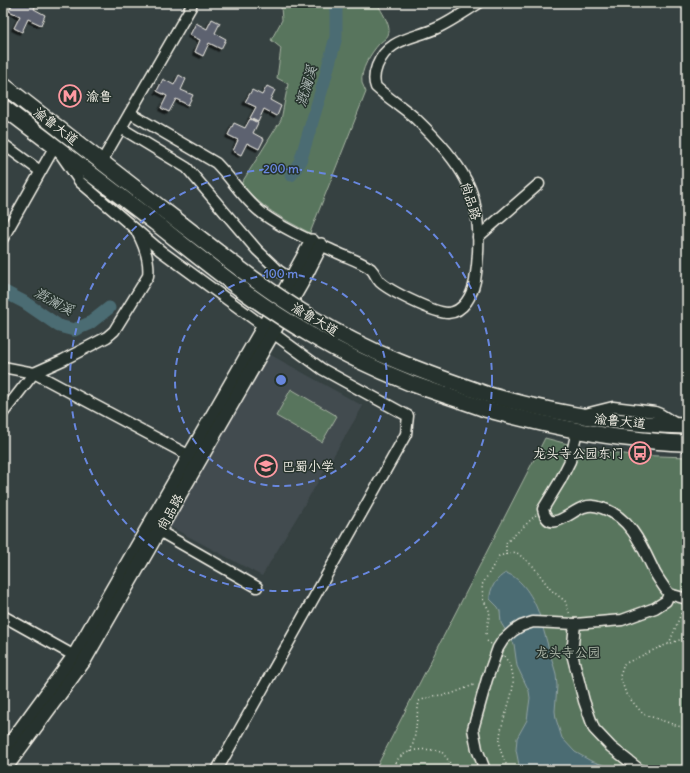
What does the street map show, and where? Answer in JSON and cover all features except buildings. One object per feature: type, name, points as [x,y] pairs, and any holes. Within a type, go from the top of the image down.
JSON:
[{"type":"highway","name":"渝鲁大道","points":[[3,85],[246,274],[315,320],[379,354],[487,402]]},
{"type":"highway","name":"渝鲁大道","points":[[3,106],[237,287],[276,314],[309,334],[375,368],[410,383],[578,423],[614,437],[687,443]]},
{"type":"highway","name":"渝鲁大道","points":[[578,423],[618,421],[683,426]]},
{"type":"main road","name":"尚品路","points":[[4,770],[79,659],[159,531],[268,330],[291,279],[316,243]]},
{"type":"main road","name":"尚品路","points":[[3,753],[79,659],[190,456],[268,330],[301,284],[316,243]]},
{"type":"street","points":[[102,161],[191,3]]},
{"type":"street","name":"尚品路","points":[[316,243],[371,269],[381,283],[425,307],[438,312],[448,313],[458,310],[465,304],[470,296],[475,282],[478,252],[478,226],[467,181],[450,155],[417,120],[376,87],[374,75],[382,56],[400,41],[438,28],[480,3]]},
{"type":"street","points":[[130,113],[216,164],[226,173],[232,183],[248,201],[264,215],[316,243]]},
{"type":"street","points":[[121,128],[187,168],[257,250],[279,271],[291,279]]},
{"type":"street","points":[[3,144],[40,171]]},
{"type":"street","points":[[4,236],[55,146],[80,182],[161,251],[322,369],[408,416],[406,434],[217,770]]},
{"type":"street","points":[[478,237],[540,184]]},
{"type":"street","points":[[3,413],[34,373],[63,360],[107,336],[114,330],[148,276],[149,268],[141,241],[136,231]]},
{"type":"street","points":[[3,367],[34,373],[190,456]]},
{"type":"street","points":[[578,423],[570,461],[543,509],[545,516],[548,520],[560,520],[586,506],[596,506],[612,512],[620,517],[634,533],[656,575],[669,594],[686,602]]},
{"type":"street","points":[[159,531],[257,587]]},
{"type":"street","points":[[485,770],[477,749],[473,729],[487,679],[501,644],[521,626],[533,622],[575,624],[622,620],[655,608],[666,601],[669,594]]},
{"type":"street","points":[[3,616],[79,659]]},
{"type":"street","points":[[575,624],[572,654],[584,701],[594,728],[611,748],[640,770]]},
{"type":"path","points":[[506,555],[506,543],[543,509]]},
{"type":"path","points":[[509,770],[500,748],[502,728],[514,688],[514,676],[501,644],[487,641],[486,633],[490,612],[483,599],[482,585],[499,556],[516,552],[534,566],[551,590],[565,601],[568,612],[575,624]]},
{"type":"path","points":[[669,644],[686,602]]},
{"type":"path","points":[[687,637],[658,648],[624,664],[620,676],[626,694],[643,714],[687,729]]},
{"type":"path","points":[[410,752],[414,743],[416,732],[419,701],[433,696],[451,694],[487,679]]},
{"type":"path","points":[[393,769],[399,758],[410,752],[426,749],[441,751],[449,761],[452,770]]},
{"type":"shaded area","name":"巴蜀小学","points":[[269,354],[363,406],[262,576],[169,526]]},
{"type":"green space","points":[[283,3],[377,3],[387,21],[389,28],[388,36],[379,44],[364,67],[362,83],[366,92],[310,233],[272,212],[241,184],[281,120],[288,84],[277,78],[281,48],[271,40],[282,20],[281,7]]},
{"type":"green space","points":[[291,389],[337,416],[322,442],[276,416]]},
{"type":"green space","name":"龙头寺公园","points":[[545,438],[587,449],[632,455],[687,457],[687,770],[375,770]]},
{"type":"water","points":[[506,573],[517,579],[527,590],[539,614],[556,674],[557,686],[555,711],[562,738],[575,752],[591,761],[607,766],[612,770],[522,770],[519,765],[516,750],[517,738],[527,720],[530,698],[529,691],[517,666],[514,644],[501,623],[500,611],[498,607],[490,599],[494,584]]},
{"type":"waterway","name":"溉澜溪","points":[[291,175],[300,162],[336,37],[336,3]]},
{"type":"waterway","name":"溉澜溪","points":[[3,291],[24,302],[59,326],[74,330],[90,323],[109,308]]},
{"type":"place","name":"渝鲁","points":[[70,96]]},
{"type":"place","name":"龙头寺公园东门","points":[[640,453]]},
{"type":"place","name":"巴蜀小学","points":[[266,466]]}]
